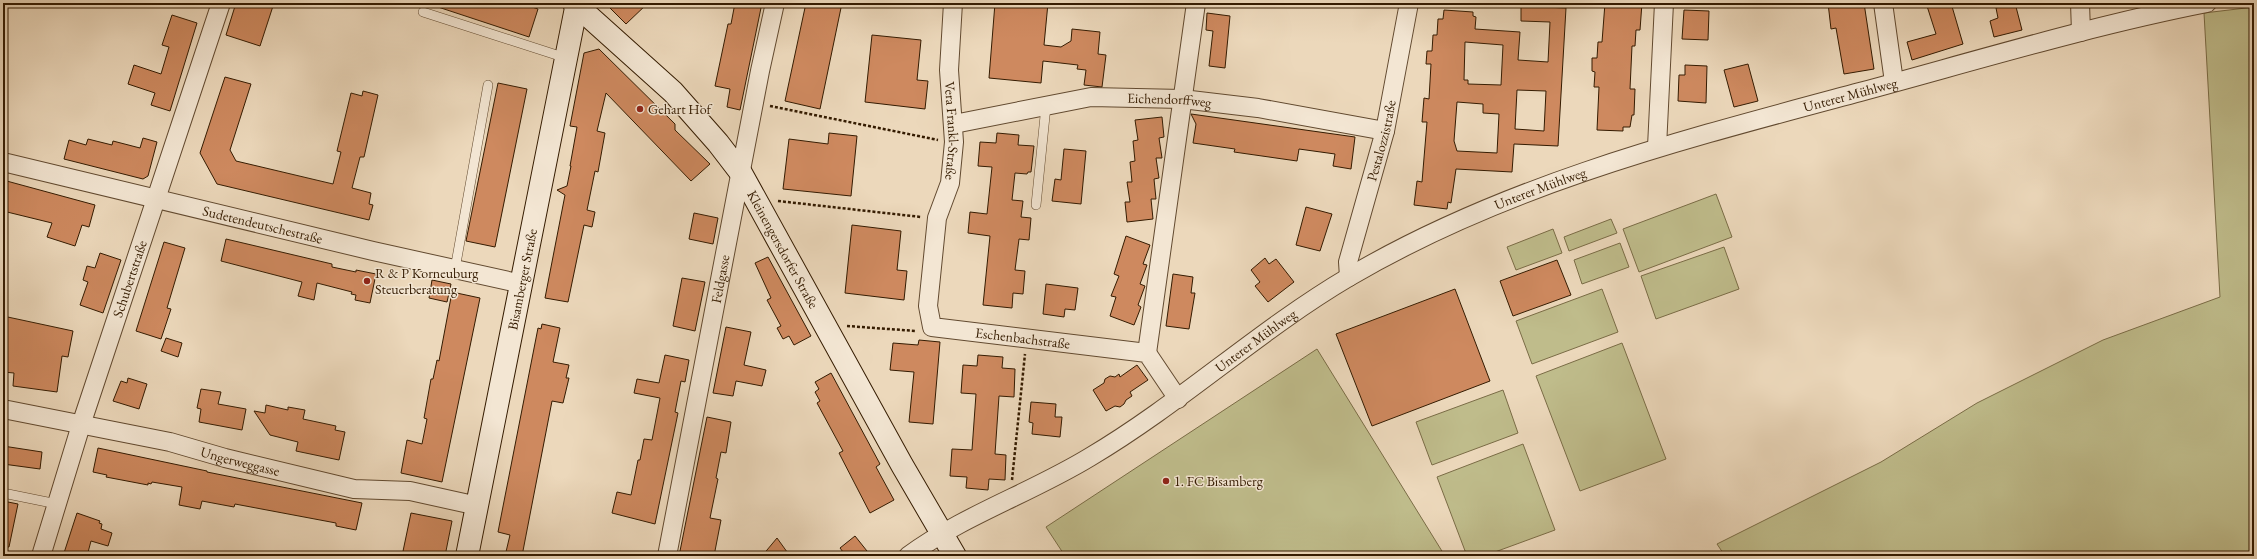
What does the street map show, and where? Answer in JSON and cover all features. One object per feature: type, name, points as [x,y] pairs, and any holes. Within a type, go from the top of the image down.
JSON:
[{"type":"main road","name":"Bisamberger Straße","points":[[467,556],[522,284],[576,4]]},
{"type":"main road","name":"Kleinengersdorfer Straße","points":[[576,4],[673,92],[718,143],[741,173],[955,556]]},
{"type":"street","name":"Schubertstraße","points":[[41,556],[81,425],[221,3]]},
{"type":"street","name":"Feldgasse","points":[[667,556],[760,71],[775,3]]},
{"type":"street","name":"Vera Frankl-Straße","points":[[932,327],[928,306],[937,218],[950,184],[954,142],[954,124],[949,70],[953,3]]},
{"type":"street","points":[[1178,399],[1147,353],[1196,3]]},
{"type":"street","name":"Pestalozzistraße","points":[[1349,277],[1348,262],[1385,131],[1409,3]]},
{"type":"street","points":[[1657,147],[1664,3]]},
{"type":"street","points":[[1883,3],[1894,82]]},
{"type":"street","points":[[2080,3],[2082,32]]},
{"type":"street","name":"Unterer Mühlweg","points":[[908,556],[942,533],[1090,458],[1178,399],[1276,326],[1349,277],[1434,232],[1542,186],[1657,147],[2082,32],[2207,3]]},
{"type":"street","name":"Eichendorffweg","points":[[954,124],[1091,97],[1182,99],[1258,108],[1385,131]]},
{"type":"street","name":"Sudetendeutschestraße","points":[[3,162],[522,284]]},
{"type":"street","name":"Eschenbachstraße","points":[[932,327],[1027,340],[1147,353]]},
{"type":"street","name":"Ungerweggasse","points":[[3,409],[170,442],[224,458],[354,489],[410,491],[478,506]]},
{"type":"lane","points":[[423,12],[566,58]]},
{"type":"lane","points":[[456,269],[488,85]]},
{"type":"lane","points":[[1036,205],[1046,106]]},
{"type":"lane","points":[[3,493],[57,504]]},
{"type":"path","points":[[754,102],[954,142]]},
{"type":"path","points":[[776,200],[937,218]]},
{"type":"path","points":[[845,326],[923,332],[932,327]]},
{"type":"path","points":[[1016,495],[1011,476],[1027,340]]},
{"type":"shaded area","points":[[2254,7],[2254,556],[1725,556],[1717,544],[1881,462],[1977,403],[2103,340],[2220,297],[2204,13]]},
{"type":"shaded area","points":[[1716,194],[1732,237],[1639,272],[1623,229]]},
{"type":"shaded area","points":[[1611,219],[1617,233],[1569,251],[1564,237]]},
{"type":"shaded area","points":[[1553,229],[1562,253],[1516,270],[1507,247]]},
{"type":"shaded area","points":[[1620,243],[1629,267],[1582,284],[1574,260]]},
{"type":"shaded area","points":[[1724,247],[1739,289],[1656,319],[1641,276]]},
{"type":"shaded area","points":[[1602,289],[1618,332],[1532,364],[1516,321]]},
{"type":"shaded area","points":[[1622,343],[1666,459],[1580,491],[1536,376]]},
{"type":"shaded area","points":[[1317,349],[1445,556],[1065,556],[1046,527]]},
{"type":"shaded area","points":[[1503,390],[1518,433],[1432,465],[1416,422]]},
{"type":"shaded area","points":[[1523,444],[1555,530],[1484,556],[1467,556],[1437,477]]},
{"type":"building","points":[[236,3],[274,3],[260,46],[226,35]]},
{"type":"building","points":[[435,3],[520,3],[538,9],[529,37],[435,6]]},
{"type":"building","points":[[605,3],[648,3],[626,24]]},
{"type":"building","points":[[735,3],[762,3],[740,110],[727,107],[730,89],[715,86],[728,24],[731,24]]},
{"type":"building","points":[[806,3],[842,3],[820,109],[785,101]]},
{"type":"building","points":[[995,3],[1048,3],[1044,45],[1061,47],[1071,41],[1072,29],[1100,32],[1098,54],[1106,55],[1102,87],[1084,85],[1086,70],[1077,69],[1078,65],[1043,61],[1041,83],[989,78]]},
{"type":"building","points":[[1605,3],[1642,3],[1640,30],[1636,30],[1635,46],[1632,46],[1630,89],[1635,89],[1634,115],[1632,115],[1630,127],[1623,127],[1623,131],[1597,130],[1599,87],[1594,87],[1595,72],[1592,71],[1592,58],[1597,58],[1598,42],[1602,42]]},
{"type":"building","points":[[1828,3],[1864,3],[1874,69],[1844,74],[1836,28],[1831,29]]},
{"type":"building","points":[[1926,3],[1951,3],[1963,44],[1912,60],[1907,42],[1936,34]]},
{"type":"building","points":[[2015,3],[2022,30],[1994,37],[1990,21],[1998,18],[1996,8]]},
{"type":"building","points":[[1521,6],[1566,8],[1558,146],[1514,144],[1512,172],[1456,169],[1451,203],[1448,202],[1447,209],[1414,205],[1417,181],[1422,182],[1427,122],[1422,122],[1424,98],[1429,99],[1431,64],[1426,64],[1427,51],[1432,51],[1433,35],[1437,35],[1438,19],[1443,19],[1444,10],[1473,12],[1473,16],[1476,17],[1475,29],[1520,32],[1518,60],[1548,62],[1550,22],[1521,21]],"holes":[[[1465,42],[1503,45],[1501,85],[1468,84],[1468,80],[1464,80]],[[1517,90],[1546,91],[1544,131],[1515,129]],[[1457,102],[1483,104],[1483,113],[1499,114],[1497,153],[1457,151],[1454,141]]]},
{"type":"building","points":[[1684,10],[1709,11],[1708,40],[1682,39]]},
{"type":"building","points":[[1207,13],[1230,16],[1225,68],[1209,66],[1213,31],[1206,30]]},
{"type":"building","points":[[172,15],[197,23],[170,111],[151,105],[155,93],[128,84],[134,65],[161,74],[169,47],[162,45]]},
{"type":"building","points":[[872,35],[921,40],[917,80],[928,81],[925,109],[865,102]]},
{"type":"building","name":"Gehart Hof","points":[[599,49],[675,124],[675,130],[710,164],[691,181],[606,93],[597,131],[605,133],[598,172],[595,171],[587,210],[595,212],[592,227],[584,225],[568,302],[545,298],[565,195],[557,190],[567,186],[571,166],[577,127],[570,126],[584,53]]},
{"type":"building","points":[[1748,64],[1758,101],[1734,107],[1724,70]]},
{"type":"building","points":[[1685,65],[1707,66],[1706,103],[1678,101],[1679,75],[1685,75]]},
{"type":"building","points":[[225,77],[251,84],[230,150],[236,161],[333,184],[341,152],[337,151],[351,93],[362,96],[363,91],[378,95],[364,157],[360,157],[352,188],[371,193],[369,204],[373,205],[369,220],[217,184],[200,153]]},
{"type":"building","points":[[498,83],[527,89],[495,247],[466,241]]},
{"type":"building","points":[[1191,114],[1355,137],[1351,169],[1333,166],[1335,154],[1299,149],[1297,161],[1234,152],[1235,149],[1193,143],[1196,124]]},
{"type":"building","points":[[1162,117],[1164,137],[1159,138],[1162,158],[1156,158],[1159,178],[1154,179],[1156,199],[1151,199],[1153,219],[1127,222],[1125,202],[1130,202],[1127,182],[1132,182],[1130,162],[1135,161],[1133,141],[1138,140],[1135,120]]},
{"type":"building","points":[[829,133],[857,136],[851,196],[783,189],[789,139],[828,144]]},
{"type":"building","points":[[997,133],[1019,135],[1018,145],[1034,146],[1031,172],[1028,172],[1027,174],[1015,173],[1012,200],[1023,201],[1021,217],[1031,218],[1029,240],[1019,239],[1015,270],[1025,271],[1023,294],[1013,293],[1012,308],[983,305],[990,236],[968,233],[970,212],[987,214],[992,167],[978,166],[980,142],[996,143]]},
{"type":"building","points":[[143,138],[157,142],[148,176],[143,179],[64,159],[69,140],[86,145],[88,139],[112,145],[113,141],[140,148]]},
{"type":"building","points":[[1064,149],[1086,151],[1081,204],[1052,201],[1055,179],[1061,180]]},
{"type":"building","points":[[3,180],[95,205],[89,227],[82,225],[75,246],[47,237],[52,223],[3,211]]},
{"type":"building","points":[[1306,207],[1332,214],[1320,251],[1296,245]]},
{"type":"building","points":[[694,213],[718,218],[713,244],[689,239]]},
{"type":"building","points":[[852,225],[901,231],[897,270],[907,271],[904,300],[845,293]]},
{"type":"building","points":[[1126,236],[1150,245],[1143,264],[1147,265],[1140,284],[1145,286],[1138,305],[1141,307],[1134,325],[1110,316],[1116,297],[1111,296],[1119,276],[1114,274]]},
{"type":"building","points":[[226,239],[332,264],[332,267],[376,274],[370,303],[355,300],[356,295],[351,294],[352,292],[317,283],[314,300],[298,296],[302,282],[221,261]]},
{"type":"building","points":[[164,242],[185,248],[167,308],[171,309],[161,339],[136,331]]},
{"type":"building","points":[[100,253],[121,260],[103,313],[80,305],[88,282],[83,280],[87,266],[95,268]]},
{"type":"building","points":[[768,257],[811,336],[794,345],[789,336],[783,339],[777,328],[781,326],[767,300],[771,298],[755,263]]},
{"type":"building","points":[[1265,258],[1269,264],[1276,259],[1294,282],[1268,302],[1255,286],[1260,282],[1251,270]]},
{"type":"building","points":[[1557,260],[1571,295],[1513,316],[1500,281]]},
{"type":"building","points":[[1173,274],[1193,277],[1191,293],[1195,293],[1189,329],[1166,326]]},
{"type":"building","points":[[682,278],[705,282],[695,331],[673,326]]},
{"type":"building","points":[[432,280],[451,284],[447,302],[429,298]]},
{"type":"building","points":[[1046,284],[1078,288],[1075,310],[1065,309],[1064,317],[1043,314]]},
{"type":"building","points":[[1455,289],[1490,381],[1372,426],[1336,334]]},
{"type":"building","points":[[452,292],[480,298],[442,482],[401,473],[407,440],[422,444],[427,419],[424,418],[431,379],[433,379],[437,360],[439,361]]},
{"type":"building","points":[[3,316],[73,331],[68,357],[62,356],[57,392],[13,386],[14,373],[3,372]]},
{"type":"building","points":[[542,324],[560,328],[553,362],[569,365],[566,378],[569,378],[563,403],[552,401],[522,556],[505,556],[510,535],[498,532],[538,328],[541,329]]},
{"type":"building","points":[[726,327],[751,332],[744,365],[766,370],[762,386],[736,381],[733,396],[713,393]]},
{"type":"building","points":[[166,338],[182,343],[178,357],[161,351]]},
{"type":"building","points":[[919,340],[940,342],[933,424],[909,422],[914,372],[890,370],[893,343],[918,345]]},
{"type":"building","points":[[665,355],[689,360],[685,382],[681,381],[675,412],[678,413],[655,524],[612,513],[617,492],[631,495],[644,439],[652,440],[660,398],[634,393],[637,379],[659,383]]},
{"type":"building","points":[[978,355],[1003,357],[1002,368],[1015,369],[1014,397],[999,396],[995,454],[1006,455],[1005,480],[989,479],[988,490],[966,488],[967,477],[950,476],[952,449],[972,450],[976,394],[961,393],[963,365],[977,366]]},
{"type":"building","points":[[1137,365],[1148,380],[1130,392],[1132,396],[1120,407],[1115,406],[1106,411],[1093,390],[1104,383],[1105,379],[1110,376],[1115,377],[1119,374],[1120,377]]},
{"type":"building","points":[[831,373],[880,464],[876,467],[894,500],[870,513],[839,453],[843,451],[817,403],[820,401],[815,392],[819,389],[815,382]]},
{"type":"building","points":[[128,378],[147,384],[139,409],[113,401],[121,381],[127,383]]},
{"type":"building","points":[[201,389],[221,392],[218,404],[246,409],[242,430],[199,422],[201,409],[197,408]]},
{"type":"building","points":[[1031,402],[1056,404],[1055,417],[1062,417],[1060,437],[1032,434],[1033,423],[1029,422]]},
{"type":"building","points":[[266,405],[288,410],[288,407],[305,410],[303,419],[336,426],[335,430],[345,432],[339,460],[296,451],[298,442],[270,435],[254,411],[265,413]]},
{"type":"building","points":[[707,417],[731,422],[726,453],[721,452],[716,478],[718,479],[710,518],[721,520],[714,556],[679,556]]},
{"type":"building","points":[[3,446],[42,452],[40,469],[3,464]]},
{"type":"building","points":[[98,448],[207,472],[362,503],[356,530],[336,526],[336,523],[235,504],[234,507],[202,501],[200,509],[179,505],[182,487],[152,482],[151,484],[148,483],[148,485],[106,477],[107,475],[93,472]]},
{"type":"building","points":[[3,501],[18,504],[9,547],[3,547]]},
{"type":"building","points":[[77,513],[100,521],[99,523],[102,524],[101,529],[112,533],[108,546],[91,541],[87,556],[63,556]]},
{"type":"building","points":[[411,513],[452,521],[445,556],[402,556]]},
{"type":"building","points":[[855,536],[871,556],[846,556],[840,548]]},
{"type":"building","points":[[777,538],[790,556],[762,556]]},
{"type":"place","name":"Gehart Hof","points":[[640,109]]},
{"type":"place","name":"R & P Korneuburg Steuerberatung","points":[[367,281]]},
{"type":"place","name":"1. FC Bisamberg","points":[[1166,481]]}]
